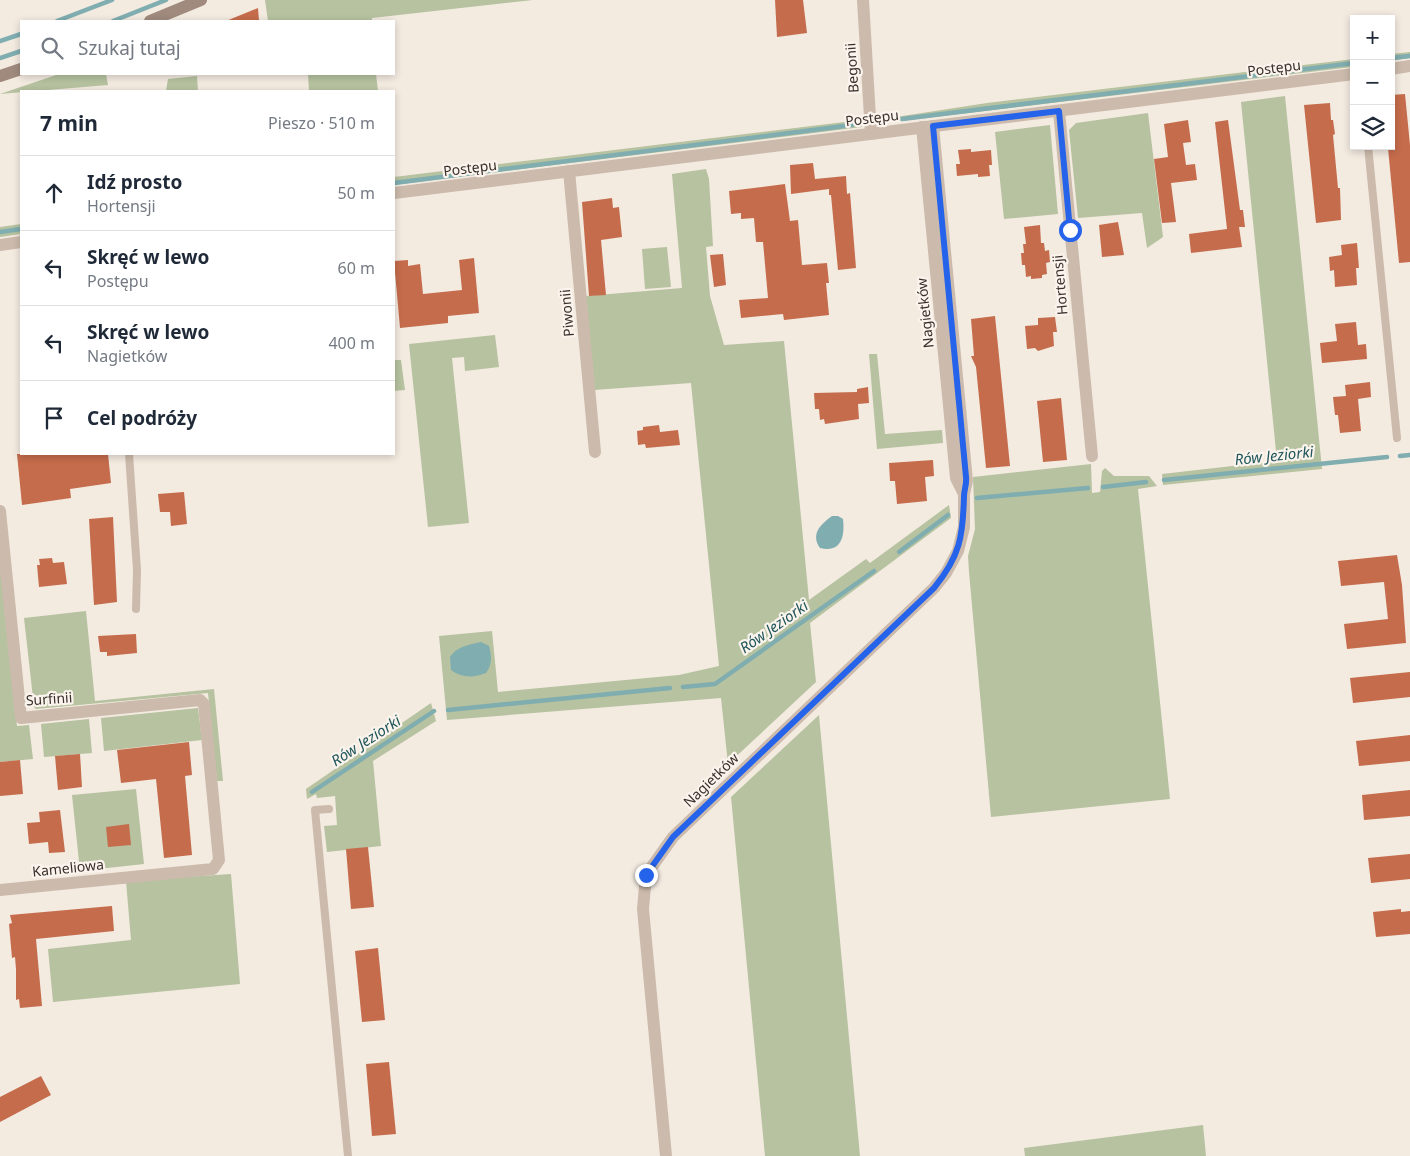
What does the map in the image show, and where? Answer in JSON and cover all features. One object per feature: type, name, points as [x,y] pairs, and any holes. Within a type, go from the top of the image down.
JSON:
[{"type":"street","points":[[152,20],[201,0]]},
{"type":"street","name":"Begonii","points":[[863,0],[872,134]]},
{"type":"street","points":[[1395,68],[1410,66]]},
{"type":"street","points":[[0,76],[20,69]]},
{"type":"street","name":"Postępu","points":[[395,194],[1350,75]]},
{"type":"street","name":"Hortensji","points":[[1059,111],[1092,456]]},
{"type":"street","name":"Nagietków","points":[[666,1156],[643,909],[643,887],[646,875],[673,837],[934,588],[946,573],[958,551],[964,527],[966,477],[927,127]]},
{"type":"street","name":"Piwonii","points":[[569,171],[595,452]]},
{"type":"street","points":[[0,245],[20,242]]},
{"type":"street","name":"Surfinii","points":[[0,511],[21,718],[200,700],[204,704],[212,781]]},
{"type":"street","name":"Kameliowa","points":[[0,890],[216,867],[220,860],[212,781]]},
{"type":"lane","points":[[1368,150],[1397,438]]},
{"type":"lane","points":[[129,455],[137,570],[136,609]]},
{"type":"lane","points":[[329,809],[315,810],[348,1156]]},
{"type":"green space","points":[[265,0],[533,0],[372,18],[372,20],[268,20]]},
{"type":"green space","points":[[1410,52],[1410,58],[1395,60],[1395,54]]},
{"type":"green space","points":[[1350,59],[1350,67],[901,121],[896,117],[987,103]]},
{"type":"green space","points":[[56,75],[106,75],[108,85],[48,90],[20,90],[20,92],[0,94]]},
{"type":"green space","points":[[308,75],[376,75],[378,90],[309,90]]},
{"type":"green space","points":[[197,76],[198,90],[166,90],[168,79]]},
{"type":"green space","points":[[1285,96],[1322,469],[1163,485],[1162,474],[1277,461],[1241,102]]},
{"type":"green space","points":[[1148,113],[1163,237],[1147,248],[1142,213],[1078,218],[1069,130],[1076,123]]},
{"type":"green space","points":[[861,120],[862,127],[395,185],[395,177]]},
{"type":"green space","points":[[1050,125],[1058,214],[1004,219],[995,132]]},
{"type":"green space","points":[[706,169],[709,179],[713,246],[706,247],[710,296],[724,345],[784,341],[809,600],[866,559],[870,563],[949,505],[951,518],[810,623],[816,682],[728,764],[721,698],[447,720],[439,636],[492,631],[498,692],[679,675],[719,666],[691,383],[594,390],[586,296],[682,288],[672,174]]},
{"type":"green space","points":[[20,224],[20,234],[0,237],[0,227]]},
{"type":"green space","points":[[667,247],[671,287],[645,289],[642,249]]},
{"type":"green space","points":[[495,335],[499,367],[465,371],[464,357],[452,358],[469,523],[428,527],[409,344]]},
{"type":"green space","points":[[869,354],[877,354],[885,434],[942,430],[943,443],[877,449]]},
{"type":"green space","points":[[395,360],[401,360],[405,390],[395,391]]},
{"type":"green space","points":[[1091,464],[1092,493],[1100,492],[1102,471],[1105,468],[1114,476],[1149,476],[1157,486],[1138,489],[1170,799],[991,817],[968,556],[975,529],[973,477]]},
{"type":"green space","points":[[0,556],[17,726],[29,725],[33,759],[0,762]]},
{"type":"green space","points":[[86,611],[95,701],[214,689],[223,781],[217,781],[208,693],[36,709],[34,707],[24,618]]},
{"type":"green space","points":[[431,703],[436,721],[373,761],[381,846],[327,852],[324,826],[337,825],[335,796],[317,798],[316,794],[307,799],[306,789]]},
{"type":"green space","points":[[198,708],[202,740],[104,751],[101,718]]},
{"type":"green space","points":[[819,715],[860,1156],[765,1156],[731,797]]},
{"type":"green space","points":[[89,719],[92,753],[44,757],[41,724]]},
{"type":"green space","points":[[136,789],[144,864],[80,871],[72,795]]},
{"type":"green space","points":[[231,874],[240,984],[53,1002],[48,949],[131,940],[126,881]]},
{"type":"green space","points":[[1203,1125],[1206,1156],[1025,1156],[1024,1148]]},
{"type":"water","points":[[832,516],[838,516],[843,519],[842,537],[837,546],[833,548],[820,548],[816,538],[818,530]]},
{"type":"water","points":[[481,642],[489,646],[491,653],[490,664],[486,673],[468,676],[459,675],[451,670],[450,657],[456,650]]},
{"type":"building","points":[[775,0],[803,0],[807,33],[777,37]]},
{"type":"building","points":[[258,8],[259,20],[228,20]]},
{"type":"building","points":[[1405,94],[1410,145],[1410,262],[1399,263],[1388,150],[1395,150],[1395,95]]},
{"type":"building","points":[[1330,103],[1331,120],[1333,120],[1335,134],[1333,135],[1338,188],[1340,188],[1341,220],[1316,223],[1304,105]]},
{"type":"building","points":[[1188,120],[1191,142],[1183,143],[1186,165],[1195,164],[1197,180],[1171,183],[1176,222],[1162,223],[1154,159],[1168,157],[1164,124]]},
{"type":"building","points":[[1228,120],[1240,210],[1243,210],[1245,227],[1239,227],[1242,247],[1191,253],[1189,234],[1227,229],[1215,122]]},
{"type":"building","points":[[971,149],[971,152],[991,150],[992,165],[989,165],[990,176],[978,177],[978,174],[957,176],[956,164],[960,164],[958,150]]},
{"type":"building","points":[[813,163],[815,179],[846,176],[847,194],[850,193],[856,268],[838,270],[829,189],[791,194],[790,165]]},
{"type":"building","points":[[785,184],[790,221],[798,220],[802,265],[827,263],[829,283],[826,283],[829,315],[784,320],[783,314],[741,318],[739,300],[768,298],[763,242],[756,242],[754,218],[741,219],[741,213],[731,214],[729,191]]},
{"type":"building","points":[[612,198],[613,208],[619,207],[622,237],[601,240],[606,295],[589,296],[582,202]]},
{"type":"building","points":[[1118,222],[1124,255],[1102,257],[1099,225]]},
{"type":"building","points":[[1040,225],[1041,243],[1044,243],[1045,251],[1049,250],[1050,262],[1046,263],[1047,274],[1042,275],[1042,278],[1031,279],[1031,276],[1026,277],[1025,265],[1022,265],[1021,253],[1024,253],[1023,244],[1026,244],[1024,227]]},
{"type":"building","points":[[1357,243],[1359,268],[1356,268],[1357,285],[1335,287],[1334,270],[1330,271],[1329,257],[1342,255],[1341,245]]},
{"type":"building","points":[[723,254],[726,285],[714,287],[710,255]]},
{"type":"building","points":[[474,258],[479,313],[448,316],[448,323],[400,328],[395,261],[408,260],[408,266],[420,264],[423,294],[462,290],[459,260]]},
{"type":"building","points":[[995,316],[1010,466],[986,468],[976,367],[971,356],[974,356],[971,319]]},
{"type":"building","points":[[1055,317],[1057,332],[1053,332],[1054,346],[1038,351],[1035,348],[1027,349],[1025,326],[1038,325],[1038,318]]},
{"type":"building","points":[[1356,322],[1358,345],[1366,344],[1367,359],[1322,363],[1320,343],[1337,341],[1335,324]]},
{"type":"building","points":[[1370,382],[1371,397],[1358,399],[1361,431],[1340,433],[1333,397],[1346,396],[1345,385]]},
{"type":"building","points":[[868,387],[869,403],[858,404],[859,419],[825,424],[824,419],[820,420],[819,409],[815,409],[814,393],[857,392],[857,389]]},
{"type":"building","points":[[1061,398],[1067,460],[1043,462],[1037,401]]},
{"type":"building","points":[[659,425],[660,432],[678,430],[680,445],[646,448],[645,444],[638,445],[637,431],[643,430],[643,427]]},
{"type":"building","points":[[17,454],[108,455],[111,483],[70,489],[71,498],[22,505]]},
{"type":"building","points":[[933,460],[934,476],[925,477],[927,501],[897,504],[895,481],[890,481],[889,463]]},
{"type":"building","points":[[184,492],[187,524],[171,526],[170,512],[160,512],[158,494]]},
{"type":"building","points":[[113,517],[117,602],[94,605],[89,519]]},
{"type":"building","points":[[1397,555],[1402,585],[1406,643],[1347,649],[1344,624],[1388,619],[1384,582],[1341,586],[1338,561]]},
{"type":"building","points":[[52,558],[53,563],[64,562],[67,584],[39,587],[37,565],[40,565],[39,559]]},
{"type":"building","points":[[136,634],[137,653],[107,656],[107,652],[100,652],[98,636]]},
{"type":"building","points":[[1410,672],[1410,697],[1353,703],[1350,678]]},
{"type":"building","points":[[1410,735],[1410,761],[1359,766],[1356,741]]},
{"type":"building","points":[[189,742],[192,775],[185,776],[192,855],[164,858],[156,779],[121,783],[117,750]]},
{"type":"building","points":[[80,754],[82,787],[58,790],[55,756]]},
{"type":"building","points":[[20,760],[23,794],[0,796],[0,762]]},
{"type":"building","points":[[1410,790],[1410,816],[1364,820],[1362,795]]},
{"type":"building","points":[[60,810],[65,852],[49,853],[48,842],[29,844],[27,823],[40,822],[39,812]]},
{"type":"building","points":[[129,824],[131,845],[108,847],[106,827]]},
{"type":"building","points":[[368,847],[374,907],[351,909],[346,849]]},
{"type":"building","points":[[1410,854],[1410,879],[1371,883],[1368,858]]},
{"type":"building","points":[[112,906],[114,931],[36,939],[42,1006],[20,1008],[19,999],[16,1000],[16,969],[15,957],[12,958],[9,924],[12,923],[10,915]]},
{"type":"building","points":[[1401,909],[1401,912],[1410,911],[1410,934],[1376,937],[1373,912]]},
{"type":"building","points":[[378,948],[385,1020],[362,1022],[355,951]]},
{"type":"building","points":[[389,1062],[396,1134],[372,1136],[366,1064]]},
{"type":"building","points":[[41,1076],[51,1095],[0,1122],[0,1097]]},
{"type":"waterway","points":[[60,20],[112,0]]},
{"type":"waterway","points":[[116,20],[166,0]]},
{"type":"waterway","points":[[0,41],[20,34]]},
{"type":"waterway","points":[[0,58],[20,51]]},
{"type":"waterway","points":[[1395,58],[1410,56]]},
{"type":"waterway","points":[[902,119],[1350,63]]},
{"type":"waterway","points":[[395,183],[852,125]]},
{"type":"waterway","points":[[0,232],[20,229]]},
{"type":"waterway","name":"Rów Jeziorki","points":[[1400,456],[1410,455]]},
{"type":"waterway","name":"Rów Jeziorki","points":[[1164,480],[1387,457]]},
{"type":"waterway","name":"Rów Jeziorki","points":[[1103,487],[1146,482]]},
{"type":"waterway","name":"Rów Jeziorki","points":[[977,498],[1088,488]]},
{"type":"waterway","name":"Rów Jeziorki","points":[[899,552],[948,515]]},
{"type":"waterway","name":"Rów Jeziorki","points":[[683,687],[715,684],[874,571]]},
{"type":"waterway","name":"Rów Jeziorki","points":[[448,710],[670,688]]},
{"type":"waterway","name":"Rów Jeziorki","points":[[312,792],[434,711]]},
{"type":"route","points":[[646,875],[673,837],[934,588],[946,573],[958,551],[964,527],[966,477],[933,126],[1059,111],[1070,230]]}]
